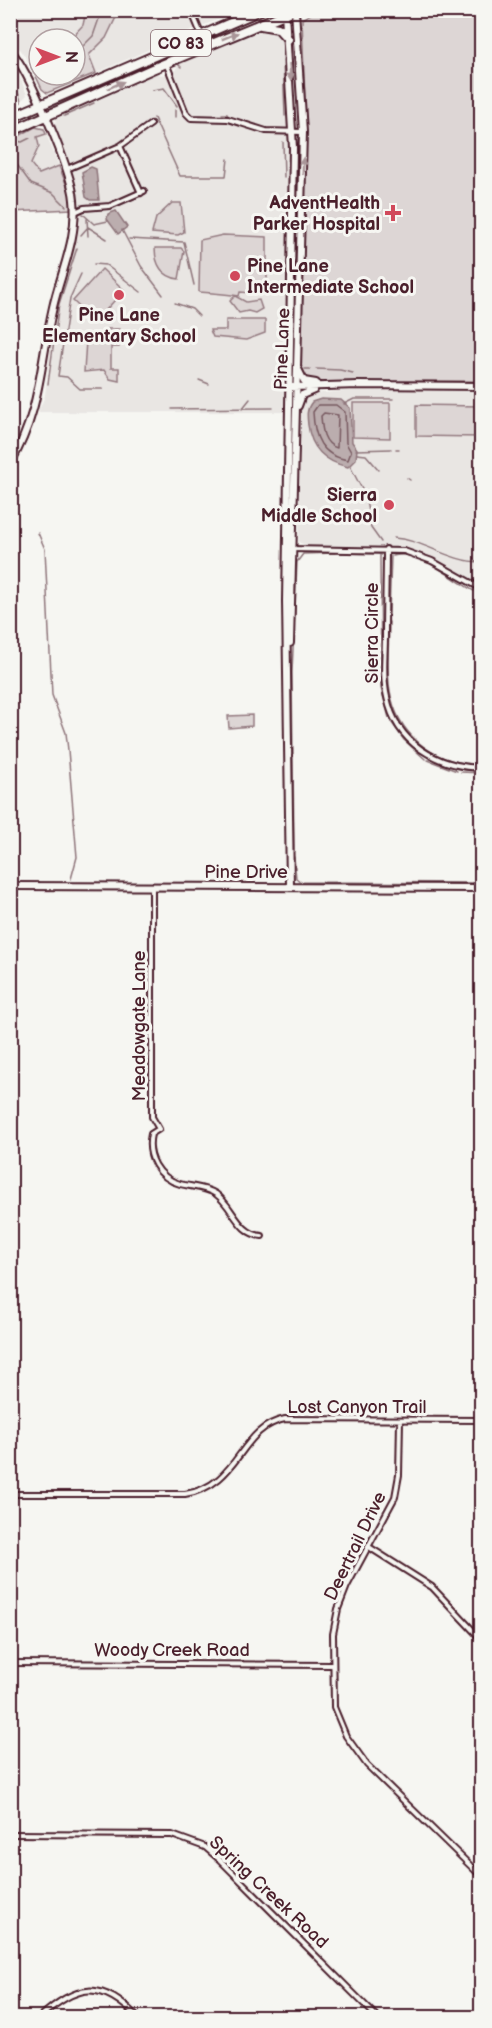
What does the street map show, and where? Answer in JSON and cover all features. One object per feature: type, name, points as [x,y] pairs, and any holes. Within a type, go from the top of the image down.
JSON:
[{"type":"highway","points":[[229,23],[236,15],[247,10]]},
{"type":"highway","name":"CO 83","points":[[10,118],[261,10]]},
{"type":"highway","name":"CO 83","points":[[10,132],[285,12],[295,10]]},
{"type":"highway","points":[[256,26],[278,28],[288,39]]},
{"type":"main road","name":"Pine Lane","points":[[290,549],[296,455],[293,387],[298,334],[303,132],[295,10]]},
{"type":"main road","name":"Pine Lane","points":[[285,12],[292,132],[293,387],[288,688],[290,887]]},
{"type":"main road","points":[[10,50],[24,68],[40,105],[66,169],[75,203],[72,239],[52,311],[38,397],[26,433],[10,464]]},
{"type":"main road","points":[[298,334],[299,371],[302,379],[310,383],[344,382],[348,385]]},
{"type":"main road","points":[[296,455],[298,403],[301,397],[311,390],[344,389],[348,385]]},
{"type":"main road","points":[[293,387],[482,386]]},
{"type":"main road","name":"Pine Drive","points":[[10,886],[482,888]]},
{"type":"street","points":[[191,10],[201,34]]},
{"type":"street","points":[[166,63],[188,116],[231,120],[266,131],[303,132]]},
{"type":"street","points":[[66,169],[120,146],[151,124]]},
{"type":"street","points":[[75,212],[84,208],[108,207],[142,192],[120,146]]},
{"type":"street","points":[[75,203],[84,208]]},
{"type":"street","points":[[290,549],[386,549],[423,557],[482,589]]},
{"type":"street","name":"Sierra Circle","points":[[386,549],[385,675],[391,712],[405,735],[428,755],[456,766],[482,768]]},
{"type":"street","name":"Meadowgate Lane","points":[[152,887],[152,1117],[159,1129],[151,1134],[148,1147],[151,1157],[168,1179],[218,1195],[247,1232],[262,1236]]},
{"type":"street","name":"Lost Canyon Trail","points":[[10,1494],[194,1492],[208,1488],[221,1479],[268,1424],[302,1417],[482,1420]]},
{"type":"street","name":"Deertrail Drive","points":[[400,1419],[397,1488],[387,1515],[342,1597],[333,1634],[335,1714],[358,1754],[385,1785],[482,1877]]},
{"type":"street","points":[[369,1547],[432,1587],[482,1640]]},
{"type":"street","name":"Woody Creek Road","points":[[10,1663],[332,1665]]},
{"type":"street","name":"Spring Creek Road","points":[[10,1833],[172,1835],[203,1846],[378,2018]]},
{"type":"street","points":[[39,2018],[67,1996],[85,1989],[119,2001],[138,2018]]},
{"type":"shaded area","points":[[86,10],[81,27],[27,27],[27,60],[21,50],[11,42],[10,11]]},
{"type":"shaded area","name":"AdventHealth Parker Hospital","points":[[317,10],[481,11],[481,381],[314,382],[305,379],[300,371],[306,128],[302,19]]},
{"type":"shaded area","points":[[86,11],[119,11],[106,38],[89,55],[96,73],[87,77],[87,27],[81,27]]},
{"type":"shaded area","points":[[119,11],[188,11],[194,26],[191,31],[96,73],[89,55],[106,38]]},
{"type":"shaded area","points":[[194,11],[242,11],[204,25],[200,23]]},
{"type":"shaded area","points":[[267,28],[273,28],[285,40],[290,150],[285,350],[287,412],[38,412],[45,396],[54,319],[77,234],[79,211],[70,161],[55,125],[56,119],[155,74],[166,75],[174,72],[179,64]]},
{"type":"shaded area","points":[[10,65],[19,75],[27,95],[20,102],[21,106],[11,112]]},
{"type":"shaded area","points":[[41,87],[62,87],[47,93]]},
{"type":"shaded area","points":[[35,127],[44,129],[46,134],[37,137],[39,146],[31,164],[39,174],[59,166],[70,194],[72,209],[11,212],[10,141]]},
{"type":"shaded area","points":[[46,134],[59,166],[38,174],[30,161],[38,149],[37,137]]},
{"type":"shaded area","points":[[172,203],[181,203],[184,232],[178,235],[152,233],[156,218]]},
{"type":"shaded area","points":[[223,235],[267,237],[267,294],[240,292],[239,296],[199,292],[200,240]]},
{"type":"shaded area","points":[[155,248],[181,248],[184,251],[179,279],[164,273],[156,259]]},
{"type":"shaded area","points":[[102,269],[124,290],[95,322],[73,301]]},
{"type":"shaded area","points":[[235,296],[246,302],[259,300],[262,309],[255,313],[248,311],[239,313],[230,301]]},
{"type":"shaded area","points":[[226,320],[265,320],[265,333],[246,340],[213,337],[210,330],[226,330]]},
{"type":"shaded area","points":[[108,329],[119,329],[119,347],[111,347],[111,368],[119,368],[119,381],[110,379],[104,370],[84,372],[86,340],[108,334]]},
{"type":"shaded area","name":"Sierra Middle School","points":[[355,390],[481,391],[481,586],[431,557],[413,551],[389,546],[306,546],[299,542],[299,410],[306,397],[312,394]]},
{"type":"shaded area","points":[[353,403],[390,403],[390,438],[353,437]]},
{"type":"shaded area","points":[[416,405],[481,406],[481,437],[416,436]]},
{"type":"shaded area","points":[[252,715],[252,726],[229,728],[228,716]]},
{"type":"water","points":[[91,167],[96,169],[99,200],[90,200],[86,197],[82,172]]},
{"type":"water","points":[[116,211],[127,227],[118,234],[107,219],[108,214]]},
{"type":"water","points":[[321,399],[341,400],[350,408],[352,442],[357,449],[356,459],[348,467],[326,458],[312,441],[308,425],[308,410],[312,402]]},
{"type":"waterway","points":[[87,42],[93,36],[102,10]]},
{"type":"waterway","points":[[283,60],[285,116]]},
{"type":"waterway","points":[[178,64],[181,67]]},
{"type":"waterway","points":[[152,90],[164,88],[177,106]]},
{"type":"waterway","points":[[18,93],[21,101]]},
{"type":"waterway","points":[[10,109],[21,102]]},
{"type":"waterway","points":[[64,116],[94,103]]},
{"type":"waterway","points":[[175,110],[175,117]]},
{"type":"waterway","points":[[222,114],[227,114],[230,119]]},
{"type":"waterway","points":[[154,118],[180,176],[226,176],[228,159]]},
{"type":"waterway","points":[[17,141],[22,142],[30,138]]},
{"type":"waterway","points":[[10,146],[14,140]]},
{"type":"waterway","points":[[283,142],[284,177]]},
{"type":"waterway","points":[[10,155],[31,184],[53,193],[66,206]]},
{"type":"waterway","points":[[83,214],[94,224],[108,221]]},
{"type":"waterway","points":[[87,219],[88,236]]},
{"type":"waterway","points":[[81,235],[88,227],[107,239]]},
{"type":"waterway","points":[[122,230],[141,266],[163,295]]},
{"type":"waterway","points":[[129,239],[184,242],[194,285]]},
{"type":"waterway","points":[[48,384],[59,304],[77,248]]},
{"type":"waterway","points":[[94,264],[106,265],[141,292]]},
{"type":"waterway","points":[[81,274],[70,298],[58,376],[67,377],[80,389],[103,389]]},
{"type":"waterway","points":[[175,303],[192,309],[199,316]]},
{"type":"waterway","points":[[305,369],[310,369]]},
{"type":"waterway","points":[[316,369],[353,373]]},
{"type":"waterway","points":[[199,380],[209,384]]},
{"type":"waterway","points":[[242,409],[250,399]]},
{"type":"waterway","points":[[344,404],[354,399],[393,399]]},
{"type":"waterway","points":[[172,409],[273,408]]},
{"type":"waterway","points":[[356,450],[391,449]]},
{"type":"waterway","points":[[357,454],[366,455],[379,470]]},
{"type":"waterway","points":[[350,466],[365,495],[371,528],[381,542]]},
{"type":"waterway","points":[[38,533],[45,549],[52,695],[66,733],[68,750],[77,857],[71,879]]},
{"type":"waterway","points":[[394,538],[416,543],[458,559],[482,562]]},
{"type":"waterway","points":[[294,851],[292,672],[297,562],[303,554],[335,553]]},
{"type":"waterway","points":[[342,553],[380,554]]},
{"type":"waterway","points":[[380,555],[381,688],[389,718]]},
{"type":"waterway","points":[[393,556],[403,555],[424,561],[474,591]]},
{"type":"waterway","points":[[389,615],[391,556]]},
{"type":"waterway","points":[[389,622],[389,683],[400,720],[419,743],[431,751],[444,758],[474,764]]},
{"type":"waterway","points":[[392,723],[404,740],[425,759]]},
{"type":"waterway","points":[[428,760],[457,771]]},
{"type":"waterway","points":[[461,772],[482,773]]},
{"type":"waterway","points":[[294,857],[296,878],[301,882],[482,883]]},
{"type":"place","name":"AdventHealth Parker Hospital","points":[[393,213]]},
{"type":"place","name":"Pine Lane Intermediate School","points":[[235,276]]},
{"type":"place","name":"Pine Lane Elementary School","points":[[119,295]]},
{"type":"place","name":"Sierra Middle School","points":[[389,505]]}]
